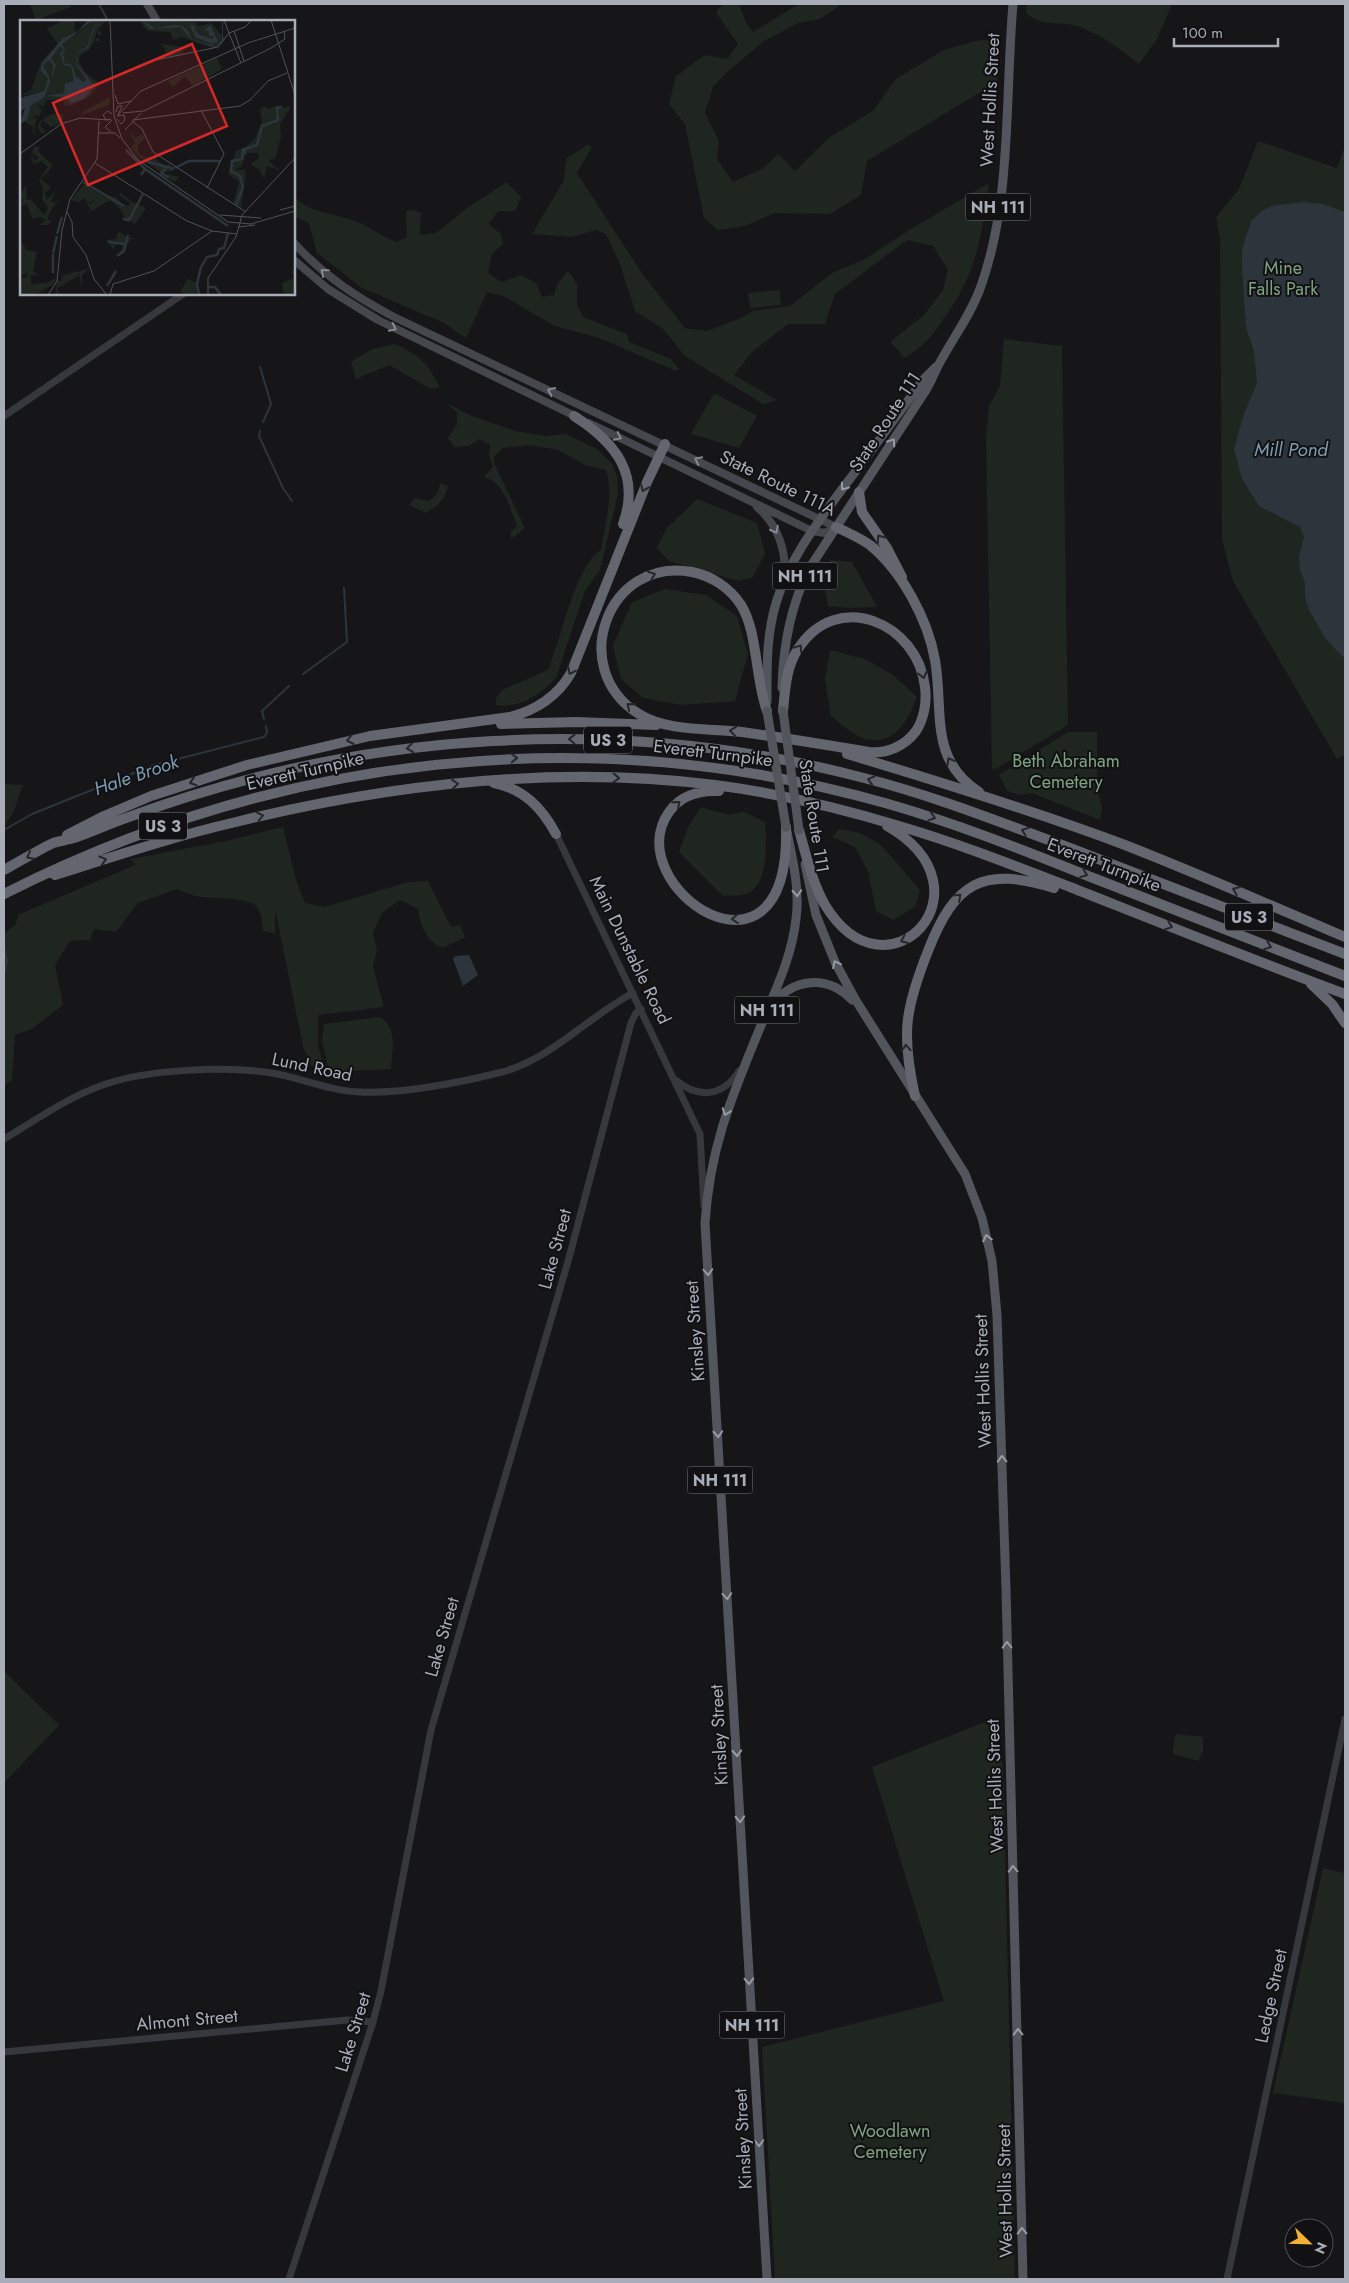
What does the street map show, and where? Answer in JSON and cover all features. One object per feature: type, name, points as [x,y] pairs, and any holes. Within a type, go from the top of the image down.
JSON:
[{"type":"highway","points":[[574,416],[603,438],[618,455],[626,473],[629,495],[626,518],[583,643]]},
{"type":"highway","points":[[57,842],[82,826],[151,796],[223,772],[329,745],[415,729],[510,717],[537,707],[562,687],[570,673],[665,444]]},
{"type":"highway","points":[[859,492],[862,512],[890,552],[933,648],[937,674],[940,731],[947,755],[955,769],[970,786],[1000,801]]},
{"type":"highway","points":[[836,527],[862,540],[877,552],[910,597]]},
{"type":"highway","points":[[674,725],[649,719],[624,702],[607,678],[601,650],[605,621],[615,603],[640,580],[664,571],[684,571],[704,575],[721,584],[736,597],[748,621],[759,688],[767,711]]},
{"type":"highway","points":[[415,729],[556,722],[674,725],[874,752],[897,748],[909,740],[920,724],[925,702],[924,676],[912,649],[892,629],[870,620],[842,619],[819,628],[798,648],[788,672],[783,711]]},
{"type":"highway","points":[[781,738],[848,754],[1000,801],[1180,866],[1345,937]]},
{"type":"highway","name":"Everett Turnpike","points":[[4,870],[57,842],[218,787],[300,766],[366,754],[441,744],[518,739],[585,739],[660,743],[719,749],[785,760],[842,772],[915,792],[1143,876],[1345,954]]},
{"type":"highway","name":"Everett Turnpike","points":[[4,894],[85,856],[163,826],[236,803],[334,779],[409,767],[484,759],[560,757],[636,760],[711,767],[778,778],[844,792],[909,810],[981,834],[1345,976]]},
{"type":"highway","points":[[23,884],[193,833],[264,815],[372,795],[480,782],[562,778],[647,780],[713,785],[764,794],[863,816],[959,846],[1345,994]]},
{"type":"highway","points":[[480,782],[503,786],[526,797],[543,812],[556,834]]},
{"type":"highway","points":[[764,794],[704,791],[690,795],[674,806],[663,823],[660,839],[664,862],[676,886],[697,908],[716,918],[736,920],[755,914],[773,898],[782,881],[787,857],[786,827]]},
{"type":"highway","points":[[799,830],[818,890],[834,917],[846,930],[864,940],[884,945],[899,943],[916,933],[929,918],[934,899],[932,879],[922,859],[908,842],[889,828],[863,816]]},
{"type":"highway","points":[[915,1096],[906,1042],[909,1005],[937,927],[947,909],[957,897],[983,882],[1013,878],[1124,908]]},
{"type":"highway","points":[[1297,976],[1327,998],[1345,1023]]},
{"type":"main road","points":[[147,4],[156,20]]},
{"type":"main road","name":"West Hollis Street","points":[[938,365],[974,304],[987,269],[993,245],[1002,172],[1013,4]]},
{"type":"main road","name":"State Route 111A","points":[[295,244],[325,274],[358,297],[499,367],[665,444],[836,527]]},
{"type":"main road","name":"State Route 111A","points":[[295,261],[328,289],[389,326],[812,531],[825,533],[836,527]]},
{"type":"main road","name":"State Route 111","points":[[938,365],[926,390],[809,569],[792,613],[784,651],[783,711],[799,830],[810,891],[822,932],[845,982],[970,1185],[986,1234],[996,1292]]},
{"type":"main road","name":"State Route 111","points":[[708,1189],[721,1128],[789,953],[796,917],[796,879],[767,711],[769,637],[783,583],[795,557],[812,531],[922,381],[938,365]]},
{"type":"main road","points":[[741,497],[762,511],[775,529],[784,555],[783,583]]},
{"type":"main road","points":[[764,1018],[774,1002],[785,992],[801,984],[815,982],[830,985],[842,991],[868,1020]]},
{"type":"main road","name":"Kinsley Street","points":[[708,1189],[705,1223],[768,2279]]},
{"type":"main road","name":"West Hollis Street","points":[[996,1292],[1023,2279]]},
{"type":"street","points":[[4,416],[182,295]]},
{"type":"street","name":"Main Dunstable Road","points":[[556,834],[700,1134],[705,1223]]},
{"type":"street","name":"Lund Road","points":[[4,1139],[73,1099],[103,1085],[162,1074],[208,1070],[258,1071],[290,1077],[337,1090],[362,1092],[466,1080],[500,1073],[535,1058],[633,992]]},
{"type":"street","name":"Lake Street","points":[[289,2279],[373,2022],[381,1991],[426,1751],[437,1708],[564,1275],[631,1023],[636,1013],[641,1009]]},
{"type":"street","points":[[675,1079],[697,1092],[719,1091],[734,1079],[752,1049]]},
{"type":"street","name":"Ledge Street","points":[[1227,2279],[1345,1719]]},
{"type":"street","name":"Almont Street","points":[[4,2052],[347,2020],[373,2022]]},
{"type":"green space","points":[[30,4],[70,4],[71,7],[36,20]]},
{"type":"green space","points":[[723,4],[739,4],[746,23],[753,32],[799,4],[842,4],[820,19],[798,23],[764,41],[727,72],[713,87],[705,113],[719,141],[717,159],[733,182],[762,169],[778,154],[795,171],[830,137],[873,111],[896,79],[944,50],[976,41],[995,39],[997,82],[867,161],[861,195],[830,214],[774,213],[745,226],[718,230],[704,218],[685,124],[669,104],[676,76],[705,55],[727,59],[738,44],[716,12]]},
{"type":"green space","points":[[1026,4],[1172,4],[1157,39],[1139,64],[1111,43],[1088,30],[1072,25],[1046,23],[1033,18],[1026,13]]},
{"type":"green space","name":"Mine Falls Park","points":[[1258,141],[1337,168],[1345,147],[1345,754],[1337,759],[1233,581],[1222,539],[1220,239],[1216,217],[1239,189]]},
{"type":"green space","points":[[587,145],[592,147],[577,173],[643,275],[685,328],[706,331],[739,319],[753,311],[790,306],[832,273],[865,259],[914,227],[989,183],[980,237],[971,269],[956,300],[928,340],[905,358],[890,342],[924,315],[943,290],[948,270],[933,246],[907,240],[835,294],[825,324],[788,324],[752,352],[734,375],[777,400],[763,404],[685,356],[663,329],[635,311],[620,264],[606,234],[596,230],[572,237],[532,234],[564,180],[566,159]]},
{"type":"green space","points":[[507,182],[521,197],[515,211],[498,211],[489,224],[501,234],[503,244],[492,254],[488,273],[502,282],[521,275],[536,283],[542,297],[554,295],[558,283],[568,271],[577,284],[577,304],[583,317],[627,334],[629,342],[671,359],[679,369],[676,371],[599,338],[555,326],[503,296],[487,292],[466,338],[444,323],[362,288],[317,253],[309,223],[295,218],[295,196],[305,205],[358,222],[397,242],[407,237],[406,211],[413,210],[421,213],[420,235],[436,233],[467,208]]},
{"type":"green space","points":[[780,290],[781,305],[750,308],[748,293]]},
{"type":"green space","points":[[1004,339],[1062,346],[1068,725],[994,770],[992,768],[986,439],[989,406],[1000,386]]},
{"type":"green space","points":[[395,344],[417,356],[431,372],[440,387],[431,389],[389,365],[356,379],[351,362],[372,349]]},
{"type":"green space","points":[[714,393],[757,416],[739,448],[691,434]]},
{"type":"green space","points":[[446,403],[472,416],[515,431],[546,436],[566,434],[597,449],[612,464],[617,476],[618,494],[600,570],[585,591],[556,678],[536,695],[513,705],[496,705],[496,698],[502,690],[548,670],[576,587],[592,558],[601,550],[609,500],[606,470],[585,465],[558,450],[529,445],[503,448],[494,457],[494,463],[525,528],[511,539],[511,531],[517,526],[506,497],[497,485],[484,477],[493,467],[489,454],[490,445],[479,439],[469,446],[454,447],[448,438],[457,424],[457,412]]},
{"type":"green space","points":[[440,483],[448,486],[447,491],[440,502],[426,513],[409,505],[414,498],[429,501],[438,493]]},
{"type":"green space","points":[[697,499],[757,523],[765,554],[752,578],[738,581],[669,561],[657,548],[666,529]]},
{"type":"green space","points":[[830,560],[852,562],[877,607],[851,608],[828,606],[824,585]]},
{"type":"green space","points":[[665,589],[706,595],[737,616],[748,654],[735,701],[681,705],[643,698],[621,679],[613,645],[632,602]]},
{"type":"green space","points":[[830,650],[865,659],[893,675],[917,697],[904,723],[891,736],[873,740],[862,738],[831,716],[825,679]]},
{"type":"green space","name":"Beth Abraham Cemetery","points":[[1068,732],[1097,732],[1097,786],[1102,809],[1100,820],[1032,793],[1020,795],[1007,791],[999,775]]},
{"type":"green space","points":[[4,784],[23,785],[14,811],[4,827]]},
{"type":"green space","points":[[701,807],[729,815],[744,812],[765,822],[766,852],[764,864],[758,884],[752,891],[743,895],[723,896],[679,852],[688,827]]},
{"type":"green space","points":[[283,827],[296,880],[305,903],[325,907],[408,882],[428,881],[451,927],[460,925],[465,937],[443,948],[437,945],[425,932],[420,921],[418,909],[400,900],[382,913],[373,933],[377,949],[373,967],[384,1007],[318,1015],[318,1046],[324,1067],[311,1066],[303,1046],[275,909],[275,933],[263,931],[259,911],[251,902],[195,896],[177,889],[138,903],[116,932],[94,929],[90,940],[70,941],[55,965],[63,1005],[32,1029],[15,1035],[12,1080],[4,1085],[4,934],[16,924],[18,915],[135,865],[130,859],[226,841]]},
{"type":"green space","points":[[839,829],[860,833],[880,844],[920,890],[915,907],[893,920],[876,911],[868,871],[855,847],[832,837]]},
{"type":"green space","points":[[380,1017],[386,1022],[392,1033],[391,1069],[329,1072],[322,1040],[324,1024]]},
{"type":"green space","points":[[4,1671],[59,1725],[4,1783]]},
{"type":"green space","name":"Woodlawn Cemetery","points":[[987,1721],[1003,1766],[1015,2279],[775,2279],[762,2047],[944,2001],[872,1767]]},
{"type":"green space","points":[[1175,1734],[1203,1737],[1203,1751],[1198,1761],[1173,1754]]},
{"type":"green space","points":[[1323,1868],[1345,1873],[1345,2103],[1273,2093]]},
{"type":"water","name":"Mill Pond","points":[[1303,202],[1323,204],[1345,212],[1345,659],[1326,639],[1309,610],[1305,597],[1305,583],[1300,570],[1299,557],[1304,537],[1300,527],[1259,506],[1242,479],[1234,449],[1244,414],[1257,383],[1254,351],[1246,327],[1242,250],[1252,220],[1262,211],[1272,206]]},
{"type":"water","points":[[469,955],[478,975],[463,986],[453,959],[455,956]]},
{"type":"waterway","name":"Hale Brook","points":[[99,4],[107,20]]},
{"type":"waterway","name":"Hale Brook","points":[[260,367],[271,404],[263,422]]},
{"type":"waterway","name":"Hale Brook","points":[[260,431],[259,436],[283,488],[292,501]]},
{"type":"waterway","name":"Hale Brook","points":[[303,674],[347,642],[344,588]]},
{"type":"waterway","name":"Hale Brook","points":[[264,719],[262,711],[289,686]]},
{"type":"waterway","name":"Hale Brook","points":[[4,830],[32,814],[154,765],[264,737],[267,733],[266,726]]},
{"type":"waterway","points":[[4,948],[7,961],[4,974]]}]
